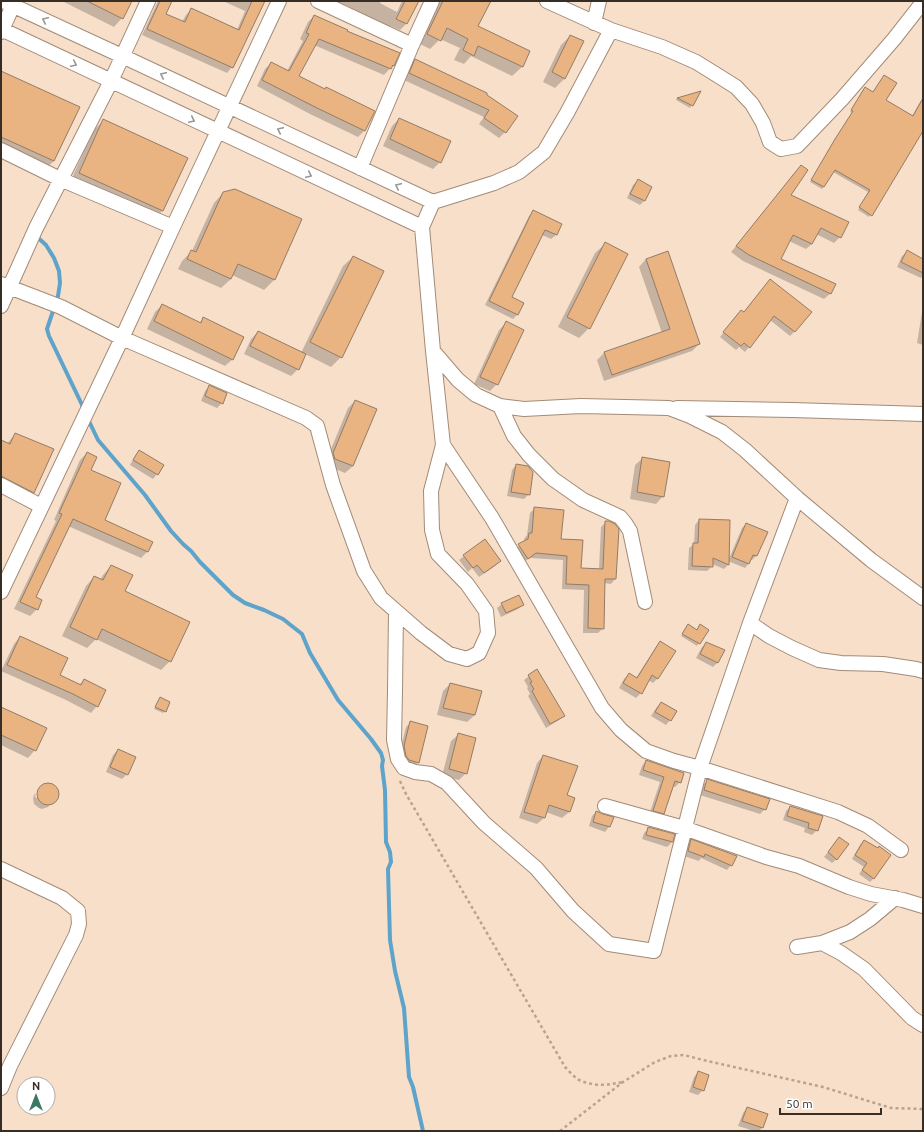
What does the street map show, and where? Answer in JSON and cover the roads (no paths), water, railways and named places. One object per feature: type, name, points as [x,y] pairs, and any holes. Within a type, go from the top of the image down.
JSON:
[{"type":"street","points":[[1,306],[5,285],[34,234],[111,81],[148,1]]},
{"type":"street","points":[[2,587],[79,429],[279,1]]},
{"type":"street","points":[[318,1],[412,45]]},
{"type":"street","points":[[360,168],[432,1]]},
{"type":"street","points":[[547,1],[611,30],[662,47],[696,62],[736,87],[752,104],[763,123],[770,142],[781,149],[797,146],[842,99],[894,39],[923,2]]},
{"type":"street","points":[[594,23],[599,1]]},
{"type":"street","points":[[422,227],[1,30],[10,3],[433,202],[494,183],[520,172],[544,152],[567,113],[611,30]]},
{"type":"street","points":[[1,150],[60,180],[173,227]]},
{"type":"street","points":[[5,285],[61,307],[122,338],[306,418],[317,426],[333,485],[364,571],[381,598],[421,633],[449,654],[467,659],[479,653],[488,633],[486,611],[467,584],[438,554],[432,530],[432,491],[442,445],[422,227],[433,202]]},
{"type":"street","points":[[433,351],[458,380],[476,396],[500,406],[524,409],[581,406],[923,414]]},
{"type":"street","points":[[500,406],[514,436],[529,455],[553,479],[583,500],[620,517],[625,522],[630,531],[645,602]]},
{"type":"street","points":[[669,408],[690,416],[722,432],[871,560],[923,598]]},
{"type":"street","points":[[442,445],[492,518],[602,708],[620,730],[646,751],[838,812],[868,826],[901,850]]},
{"type":"street","points":[[1,485],[41,506]]},
{"type":"street","points":[[396,611],[396,691],[394,740],[398,760],[404,768],[415,772],[432,774],[447,783],[484,823],[536,868],[573,911],[609,944],[654,950],[700,768],[750,623],[797,498]]},
{"type":"street","points":[[750,623],[769,636],[819,660],[840,663],[883,664],[923,671]]},
{"type":"street","points":[[605,806],[684,828],[766,857],[799,866],[871,894],[894,898],[923,906]]},
{"type":"street","points":[[1,869],[62,898],[78,912],[79,924],[76,935],[10,1066],[1,1088]]},
{"type":"street","points":[[797,947],[822,943],[850,932],[870,919],[894,898]]},
{"type":"street","points":[[822,943],[841,953],[864,969],[912,1018],[923,1025]]},
{"type":"waterway","points":[[36,236],[46,245],[54,258],[59,271],[60,283],[58,296],[47,329],[84,409]]},
{"type":"waterway","points":[[87,417],[98,440],[145,495],[171,531],[200,562],[233,595],[245,603],[283,619],[302,634],[310,653],[338,700],[381,753],[383,760],[382,766],[385,790],[386,842],[390,852],[391,862],[388,869],[390,940],[395,971],[404,1008],[409,1077],[413,1087],[423,1131]]}]
